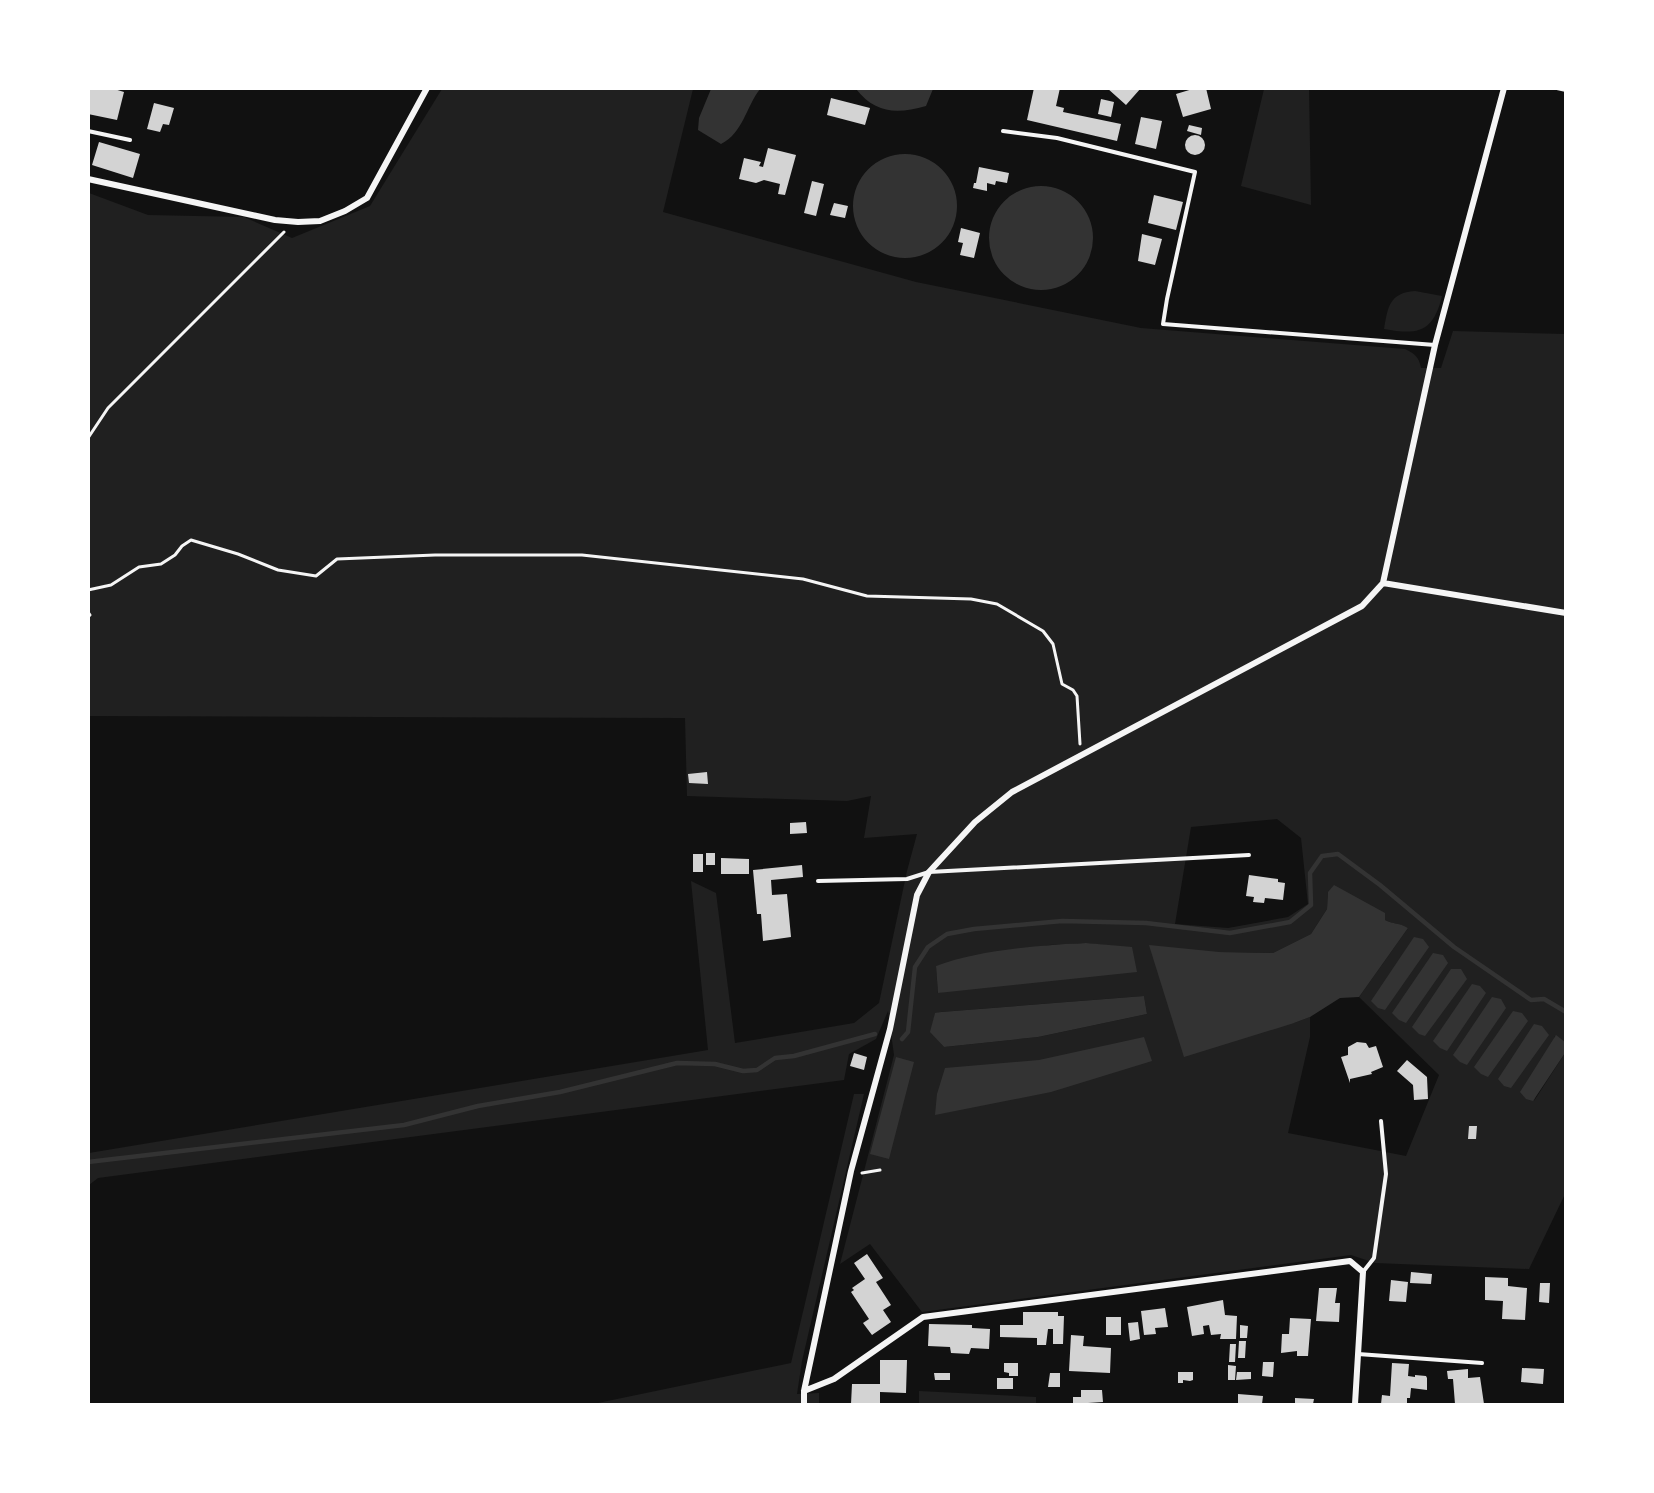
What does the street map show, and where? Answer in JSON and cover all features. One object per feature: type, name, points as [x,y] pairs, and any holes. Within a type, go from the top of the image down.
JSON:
[{"type":"street","points":[[88,179],[275,220],[320,221],[345,211],[367,198],[427,88]]},
{"type":"street","points":[[804,1404],[804,1391],[851,1171],[890,1029],[916,895],[929,872],[975,822],[1012,792],[1362,606],[1383,583],[1435,345],[1504,88]]},
{"type":"street","points":[[1383,583],[1566,613]]},
{"type":"street","points":[[804,1391],[834,1379],[923,1317],[1350,1261],[1363,1272],[1354,1404]]},
{"type":"lane","points":[[1557,88],[1566,90]]},
{"type":"lane","points":[[88,131],[130,140]]},
{"type":"lane","points":[[1003,131],[1057,138],[1195,172],[1163,324],[1435,345]]},
{"type":"lane","points":[[818,881],[907,879],[929,872],[1249,855]]},
{"type":"lane","points":[[1363,1272],[1374,1258],[1386,1174],[1381,1121]]},
{"type":"lane","points":[[1358,1354],[1482,1363]]},
{"type":"path","points":[[88,438],[108,408],[294,222]]},
{"type":"path","points":[[88,590],[111,585],[140,567],[161,564],[191,540],[238,554],[278,570],[316,576],[337,559],[435,555],[582,555],[803,579],[867,596],[971,599],[998,604],[1042,631],[1053,644],[1062,684],[1073,690],[1077,696],[1080,744],[1087,753]]},
{"type":"path","points":[[88,612],[90,615],[88,617]]},
{"type":"path","points":[[851,1171],[866,1173],[880,1170]]},
{"type":"shaded area","points":[[442,89],[693,89],[663,212],[916,282],[1141,328],[1405,349],[1416,356],[1421,368],[1441,368],[1453,331],[1565,334],[1565,1042],[1555,1036],[1534,1101],[1565,1053],[1566,1192],[1529,1269],[1375,1263],[1351,1255],[922,1312],[870,1244],[840,1264],[894,1055],[888,1011],[876,1039],[849,1054],[844,1080],[98,1178],[89,1185],[89,1153],[708,1050],[691,881],[716,893],[735,1043],[854,1023],[879,1003],[917,834],[864,838],[871,796],[847,801],[687,796],[685,718],[89,716],[89,193],[148,215],[244,217],[292,238],[370,206]],"holes":[[[1277,819],[1301,838],[1308,904],[1288,917],[1228,928],[1175,924],[1191,827]],[[1328,892],[1384,913],[1385,920],[1408,928],[1359,997],[1439,1075],[1406,1156],[1288,1133],[1310,1037],[1310,1017],[1294,1023],[1219,952],[1273,953],[1311,934],[1327,909]],[[1086,943],[1132,948],[938,993],[936,966],[1049,945]],[[1144,996],[1147,1014],[1038,1037],[944,1047],[931,1032],[935,1014]]]},
{"type":"shaded area","points":[[711,89],[760,89],[739,127],[721,144],[698,130],[699,118]]},
{"type":"shaded area","points":[[856,89],[933,89],[926,106],[896,111],[871,103]]},
{"type":"shaded area","points":[[1264,89],[1309,89],[1311,205],[1241,186]]},
{"type":"shaded area","points":[[905,154],[925,158],[942,169],[953,186],[957,206],[953,226],[942,243],[925,254],[905,258],[885,254],[868,243],[857,226],[853,206],[857,186],[868,169],[885,158]]},
{"type":"shaded area","points":[[1041,186],[1061,190],[1078,201],[1089,218],[1093,238],[1089,258],[1078,275],[1061,286],[1041,290],[1021,286],[1004,275],[993,258],[989,238],[993,218],[1004,201],[1021,190]]},
{"type":"shaded area","points":[[1415,291],[1442,296],[1434,318],[1422,329],[1415,331],[1384,329],[1391,302],[1406,292]]},
{"type":"shaded area","points":[[1334,885],[1385,913],[1385,920],[1408,928],[1359,997],[1340,998],[1310,1017],[1184,1057],[1149,945],[1219,952],[1273,953],[1311,934],[1327,909],[1328,892]]},
{"type":"shaded area","points":[[1414,937],[1423,939],[1429,947],[1385,1010],[1378,1008],[1371,1001]]},
{"type":"shaded area","points":[[1086,943],[1132,947],[1137,972],[938,993],[936,966],[952,960],[990,952]]},
{"type":"shaded area","points":[[1433,953],[1443,955],[1448,963],[1406,1023],[1399,1020],[1392,1013]]},
{"type":"shaded area","points":[[1451,969],[1461,969],[1467,979],[1425,1036],[1419,1034],[1412,1027]]},
{"type":"shaded area","points":[[1472,984],[1480,986],[1486,993],[1447,1051],[1440,1048],[1433,1041]]},
{"type":"shaded area","points":[[1144,996],[1147,1014],[1038,1037],[944,1047],[930,1032],[935,1013]]},
{"type":"shaded area","points":[[1492,997],[1501,999],[1506,1008],[1467,1065],[1460,1062],[1453,1055]]},
{"type":"shaded area","points":[[1513,1011],[1522,1013],[1528,1021],[1488,1077],[1481,1074],[1474,1067]]},
{"type":"shaded area","points":[[1534,1024],[1542,1026],[1549,1035],[1511,1088],[1504,1086],[1498,1079]]},
{"type":"shaded area","points":[[1556,1035],[1565,1042],[1565,1053],[1533,1101],[1526,1099],[1520,1092]]},
{"type":"shaded area","points":[[1144,1037],[1152,1061],[1051,1092],[935,1115],[937,1094],[945,1068],[1039,1060]]},
{"type":"shaded area","points":[[896,1057],[914,1062],[889,1159],[870,1154]]},
{"type":"shaded area","points":[[854,1094],[864,1094],[802,1361],[797,1394],[819,1393],[819,1404],[593,1404],[791,1363]]},
{"type":"shaded area","points":[[919,1391],[1036,1397],[1036,1404],[919,1404]]},
{"type":"building","points":[[88,88],[111,88],[124,92],[117,120],[88,114]]},
{"type":"building","points":[[1034,88],[1060,88],[1056,106],[1064,108],[1063,112],[1121,124],[1117,141],[1027,120]]},
{"type":"building","points":[[1107,88],[1141,88],[1126,105]]},
{"type":"building","points":[[1196,88],[1206,88],[1211,109],[1183,117],[1176,94]]},
{"type":"building","points":[[831,98],[870,108],[865,125],[827,115]]},
{"type":"building","points":[[1101,99],[1114,102],[1111,117],[1098,114]]},
{"type":"building","points":[[154,103],[174,108],[169,125],[163,124],[160,132],[147,129]]},
{"type":"building","points":[[1141,117],[1162,121],[1156,149],[1135,144]]},
{"type":"building","points":[[1189,125],[1202,128],[1201,135],[1187,131]]},
{"type":"building","points":[[1195,135],[1202,138],[1205,145],[1202,152],[1195,155],[1188,152],[1185,145],[1188,138]]},
{"type":"building","points":[[99,142],[140,154],[133,178],[92,165]]},
{"type":"building","points":[[768,148],[796,155],[785,195],[778,194],[780,184],[764,180],[756,183],[739,179],[744,158],[761,162],[759,166],[763,167]]},
{"type":"building","points":[[979,167],[1009,173],[1007,183],[996,181],[995,185],[987,183],[987,191],[973,188]]},
{"type":"building","points":[[812,181],[824,184],[816,216],[804,213]]},
{"type":"building","points":[[1154,195],[1183,202],[1176,230],[1148,223]]},
{"type":"building","points":[[834,203],[848,206],[845,218],[830,215]]},
{"type":"building","points":[[961,228],[980,233],[974,258],[960,255],[963,243],[958,242]]},
{"type":"building","points":[[1142,234],[1162,239],[1155,265],[1138,261]]},
{"type":"building","points":[[707,772],[708,784],[689,783],[688,774]]},
{"type":"building","points":[[806,822],[807,833],[790,834],[790,823]]},
{"type":"building","points":[[706,853],[715,853],[715,865],[706,865]]},
{"type":"building","points":[[693,854],[703,854],[703,872],[693,872]]},
{"type":"building","points":[[721,858],[749,859],[749,874],[721,874]]},
{"type":"building","points":[[802,865],[803,877],[771,880],[772,895],[787,894],[791,937],[763,941],[761,914],[757,914],[753,870]]},
{"type":"building","points":[[1249,875],[1278,879],[1278,882],[1285,883],[1283,900],[1265,898],[1264,903],[1253,902],[1254,897],[1246,896]]},
{"type":"building","points":[[1357,1042],[1366,1043],[1369,1048],[1376,1046],[1383,1067],[1371,1072],[1372,1074],[1350,1079],[1350,1083],[1341,1057],[1348,1055],[1348,1047]]},
{"type":"building","points":[[854,1053],[867,1057],[864,1070],[850,1066]]},
{"type":"building","points":[[1407,1060],[1427,1077],[1428,1099],[1414,1100],[1413,1085],[1397,1071]]},
{"type":"building","points":[[1469,1126],[1477,1126],[1476,1139],[1468,1139]]},
{"type":"building","points":[[867,1254],[883,1278],[876,1282],[891,1305],[883,1310],[891,1322],[872,1335],[863,1323],[869,1319],[851,1292],[854,1290],[852,1288],[865,1279],[854,1263]]},
{"type":"building","points":[[1411,1272],[1432,1274],[1431,1284],[1410,1283]]},
{"type":"building","points":[[1485,1277],[1508,1278],[1508,1286],[1527,1288],[1525,1320],[1502,1319],[1503,1301],[1485,1300]]},
{"type":"building","points":[[1391,1280],[1408,1282],[1406,1302],[1389,1301]]},
{"type":"building","points":[[1540,1283],[1550,1283],[1549,1303],[1539,1302]]},
{"type":"building","points":[[1319,1288],[1337,1288],[1335,1303],[1340,1303],[1339,1322],[1316,1321]]},
{"type":"building","points":[[1223,1300],[1225,1315],[1237,1316],[1236,1339],[1220,1339],[1221,1334],[1211,1335],[1209,1325],[1203,1326],[1204,1334],[1192,1336],[1187,1307]]},
{"type":"building","points":[[1165,1308],[1168,1327],[1155,1328],[1156,1334],[1144,1335],[1141,1311]]},
{"type":"building","points":[[1023,1312],[1058,1312],[1058,1316],[1064,1316],[1063,1344],[1053,1344],[1053,1329],[1048,1329],[1046,1345],[1037,1345],[1037,1338],[1000,1337],[1000,1325],[1023,1325]]},
{"type":"building","points":[[1106,1317],[1121,1317],[1121,1335],[1106,1335]]},
{"type":"building","points":[[1290,1318],[1311,1319],[1308,1356],[1297,1356],[1297,1351],[1281,1353],[1282,1334],[1289,1334]]},
{"type":"building","points":[[1138,1322],[1140,1339],[1130,1341],[1128,1323]]},
{"type":"building","points":[[929,1324],[972,1325],[972,1328],[990,1329],[989,1349],[971,1348],[969,1354],[951,1353],[950,1347],[928,1346]]},
{"type":"building","points":[[1240,1325],[1248,1326],[1247,1338],[1240,1338]]},
{"type":"building","points":[[1071,1335],[1084,1336],[1083,1346],[1111,1348],[1110,1373],[1069,1371]]},
{"type":"building","points":[[1239,1341],[1246,1341],[1245,1358],[1238,1358]]},
{"type":"building","points":[[1230,1344],[1236,1344],[1235,1362],[1229,1362]]},
{"type":"building","points":[[880,1360],[907,1360],[906,1393],[880,1392],[880,1404],[851,1404],[852,1384],[880,1384]]},
{"type":"building","points":[[1263,1362],[1274,1362],[1273,1377],[1262,1376]]},
{"type":"building","points":[[1004,1363],[1018,1363],[1018,1376],[1009,1376],[1009,1373],[1004,1372]]},
{"type":"building","points":[[1392,1363],[1409,1364],[1408,1376],[1426,1376],[1427,1390],[1411,1388],[1407,1404],[1381,1404],[1382,1395],[1390,1396]]},
{"type":"building","points":[[1228,1365],[1236,1366],[1235,1380],[1228,1380]]},
{"type":"building","points":[[1522,1368],[1544,1369],[1543,1384],[1521,1382]]},
{"type":"building","points":[[1468,1369],[1468,1378],[1480,1377],[1484,1404],[1455,1404],[1453,1379],[1448,1379],[1447,1371]]},
{"type":"building","points":[[1178,1372],[1193,1372],[1193,1380],[1183,1380],[1183,1383],[1178,1383]]},
{"type":"building","points":[[1237,1372],[1251,1372],[1251,1379],[1236,1380]]},
{"type":"building","points":[[934,1373],[950,1373],[950,1380],[935,1380]]},
{"type":"building","points":[[1050,1373],[1060,1373],[1060,1387],[1048,1387]]},
{"type":"building","points":[[997,1378],[1013,1378],[1013,1389],[997,1389]]},
{"type":"building","points":[[1081,1390],[1102,1390],[1103,1402],[1073,1404],[1073,1397],[1081,1397]]},
{"type":"building","points":[[1238,1394],[1263,1396],[1262,1404],[1238,1404]]},
{"type":"building","points":[[1295,1398],[1314,1399],[1313,1404],[1295,1404]]},
{"type":"waterway","points":[[902,1039],[908,1032],[915,967],[928,947],[947,934],[974,929],[1062,921],[1146,923],[1230,933],[1290,922],[1311,905],[1310,873],[1322,856],[1338,854],[1380,885],[1454,947],[1531,1000],[1544,999],[1566,1012]]},
{"type":"waterway","points":[[88,1162],[404,1125],[478,1106],[560,1092],[677,1063],[715,1064],[743,1071],[757,1070],[775,1058],[794,1056],[875,1034]]}]
